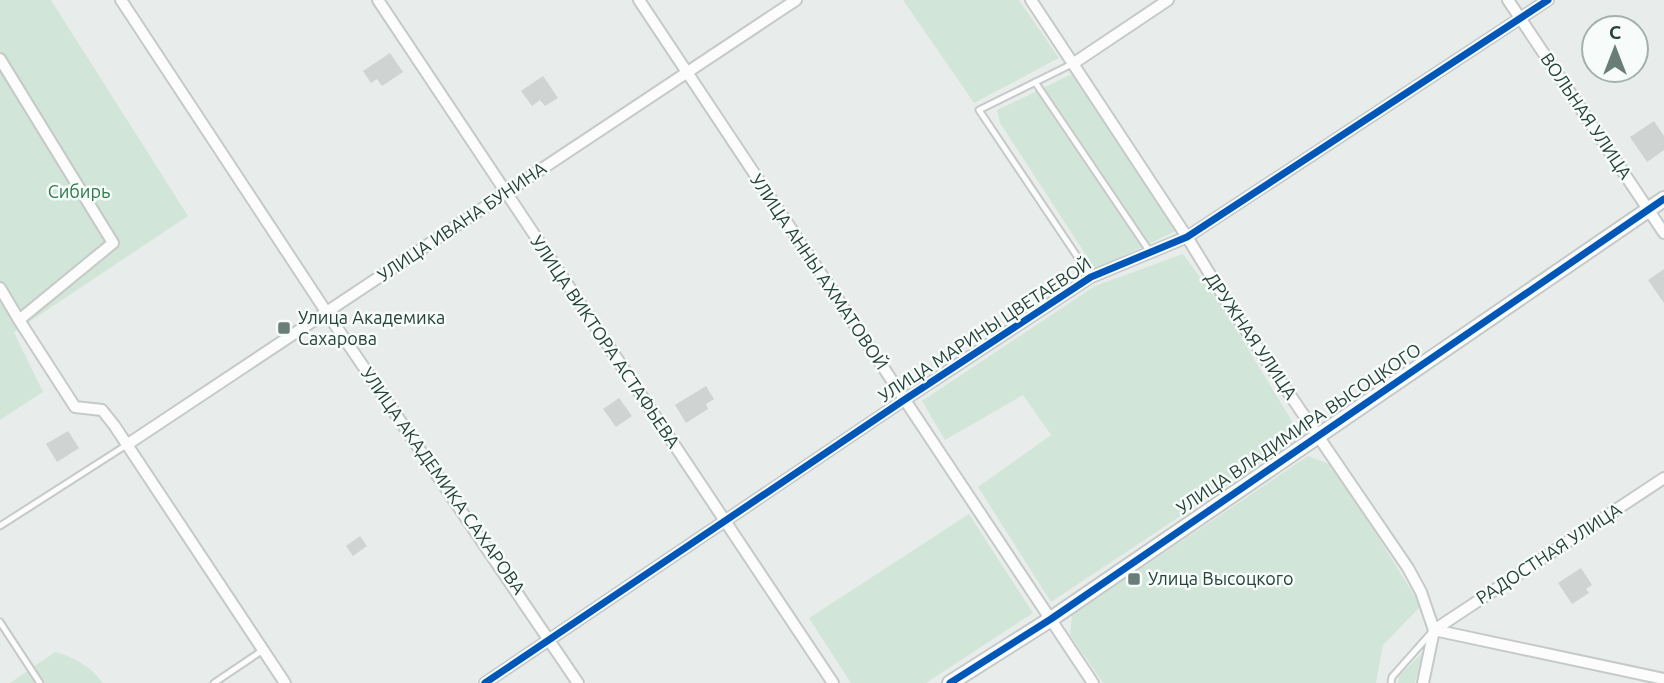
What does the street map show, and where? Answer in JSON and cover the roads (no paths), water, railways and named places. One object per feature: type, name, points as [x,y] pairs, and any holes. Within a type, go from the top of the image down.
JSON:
[{"type":"street","name":"УЛИЦА АКАДЕМИКА САХАРОВА","points":[[121,0],[327,313],[551,639],[578,683]]},
{"type":"street","name":"УЛИЦА ВИКТОРА АСТАФЬЕВА","points":[[378,0],[833,683]]},
{"type":"street","name":"УЛИЦА АННЫ АХМАТОВОЙ","points":[[639,0],[1093,683]]},
{"type":"street","name":"УЛИЦА ИВАНА БУНИНА","points":[[128,444],[796,0]]},
{"type":"street","name":"ДРУЖНАЯ УЛИЦА","points":[[1031,0],[1230,307],[1408,568],[1421,592],[1434,630]]},
{"type":"street","points":[[1074,63],[1168,0]]},
{"type":"street","name":"ВОЛЬНАЯ УЛИЦА","points":[[1508,0],[1664,233]]},
{"type":"street","name":"УЛИЦА МАРИНЫ ЦВЕТАЕВОЙ","points":[[485,683],[1091,277],[1187,237],[1548,0]]},
{"type":"street","points":[[0,59],[113,243],[19,320]]},
{"type":"street","name":"УЛИЦА ВЛАДИМИРА ВЫСОЦКОГО","points":[[950,683],[1051,619],[1664,199]]},
{"type":"street","points":[[0,288],[75,407],[102,410],[128,444],[285,683]]},
{"type":"street","name":"РАДОСТНАЯ УЛИЦА","points":[[1434,630],[1664,478]]},
{"type":"street","points":[[1423,683],[1434,630],[1664,680]]},
{"type":"lane","points":[[1074,63],[979,110],[1091,277]]},
{"type":"lane","points":[[1035,82],[1150,252]]},
{"type":"lane","points":[[0,526],[128,444]]},
{"type":"lane","points":[[0,622],[40,683]]},
{"type":"lane","points":[[1391,683],[1392,677],[1434,630]]},
{"type":"lane","points":[[214,683],[263,650]]},
{"type":"place","name":"Улица Академика Сахарова","points":[[284,328]]},
{"type":"place","name":"Улица Высоцкого","points":[[1134,579]]},
{"type":"park label","name":"Сибирь","points":[[79,192]]}]
